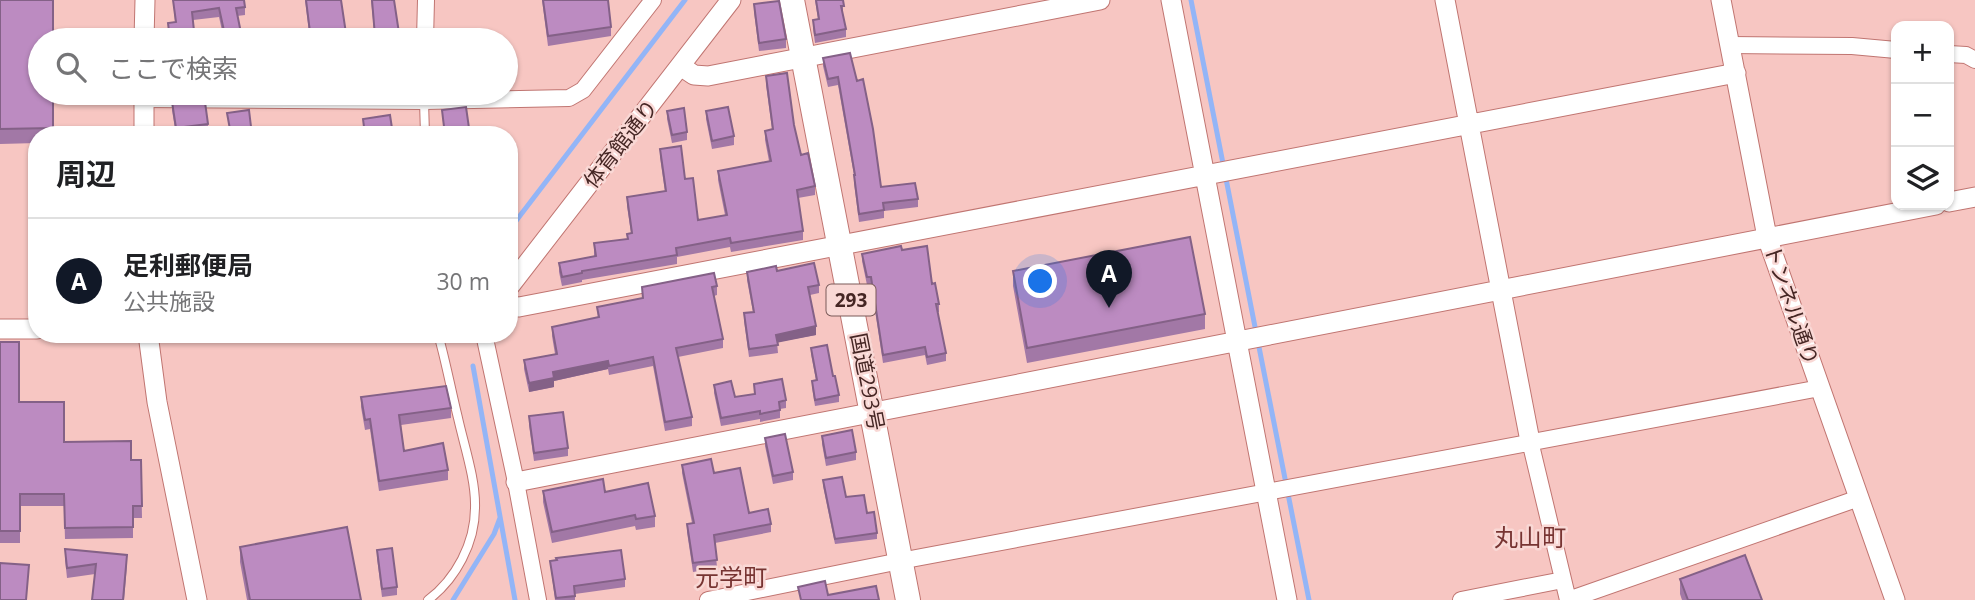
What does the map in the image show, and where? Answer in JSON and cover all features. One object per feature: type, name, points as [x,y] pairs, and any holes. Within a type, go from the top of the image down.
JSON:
[{"type":"highway","name":"国道293号","points":[[792,0],[908,600]]},
{"type":"street","points":[[144,28],[145,0]]},
{"type":"street","points":[[425,28],[426,0]]},
{"type":"street","points":[[518,98],[569,98],[583,90],[653,0]]},
{"type":"street","name":"体育館通り","points":[[518,277],[731,0]]},
{"type":"street","points":[[682,67],[694,75],[708,76],[1100,0]]},
{"type":"street","points":[[1171,0],[1287,600]]},
{"type":"street","points":[[1445,0],[1530,441],[1568,600],[1858,498]]},
{"type":"street","name":"トンネル通り","points":[[1721,0],[1767,237],[1895,600]]},
{"type":"street","points":[[1730,45],[1852,46],[1891,50]]},
{"type":"street","points":[[1954,54],[1966,55],[1975,60]]},
{"type":"street","points":[[518,307],[1736,73]]},
{"type":"street","points":[[144,105],[144,126]]},
{"type":"street","points":[[1954,201],[1975,197]]},
{"type":"street","points":[[516,482],[1910,210]]},
{"type":"street","points":[[0,329],[28,329]]},
{"type":"street","points":[[149,343],[157,402],[193,600]]},
{"type":"street","points":[[486,343],[538,600]]},
{"type":"street","points":[[708,600],[900,561],[1820,388]]},
{"type":"street","points":[[1461,600],[1563,580]]},
{"type":"lane","points":[[424,105],[425,126]]},
{"type":"lane","points":[[428,600],[451,578],[460,562],[471,534],[475,507],[469,465],[440,343]]},
{"type":"building","points":[[0,0],[53,0],[53,28],[28,28],[28,105],[53,105],[53,126],[0,129]]},
{"type":"building","points":[[173,0],[244,0],[245,7],[236,8],[240,28],[223,28],[219,8],[192,12],[194,28],[169,28],[168,23],[176,22]]},
{"type":"building","points":[[306,0],[341,0],[345,28],[310,28]]},
{"type":"building","points":[[372,0],[394,0],[398,28],[374,28]]},
{"type":"building","points":[[543,0],[608,0],[611,27],[548,36]]},
{"type":"building","points":[[816,0],[843,0],[844,6],[841,6],[846,29],[815,35],[813,20],[819,19]]},
{"type":"building","points":[[779,1],[786,39],[759,43],[754,4]]},
{"type":"building","points":[[850,53],[857,81],[863,79],[881,187],[915,183],[918,199],[883,203],[884,210],[859,214],[838,77],[828,79],[823,58]]},
{"type":"building","points":[[787,73],[801,155],[808,153],[815,186],[797,190],[803,231],[731,243],[730,238],[676,248],[677,255],[582,271],[562,277],[559,263],[596,256],[594,243],[628,239],[627,234],[632,233],[627,197],[666,191],[660,149],[681,146],[685,179],[693,178],[698,220],[727,215],[718,171],[771,161],[765,131],[773,129],[766,76]]},
{"type":"building","points":[[172,105],[205,105],[208,124],[176,126]]},
{"type":"building","points":[[466,107],[469,126],[444,126],[442,110]]},
{"type":"building","points":[[728,107],[734,136],[712,141],[706,111]]},
{"type":"building","points":[[684,108],[687,132],[672,135],[667,111]]},
{"type":"building","points":[[249,110],[251,126],[229,126],[227,113]]},
{"type":"building","points":[[390,115],[392,126],[364,126],[363,119]]},
{"type":"building","points":[[1190,237],[1205,314],[1027,348],[1013,271]]},
{"type":"building","points":[[901,246],[902,250],[927,246],[946,353],[927,357],[925,347],[883,355],[871,277],[867,277],[862,254]]},
{"type":"building","points":[[814,263],[819,285],[808,287],[816,326],[776,335],[778,345],[749,349],[744,313],[754,312],[747,272],[776,266],[777,271]]},
{"type":"building","points":[[714,273],[717,286],[712,287],[723,339],[676,348],[692,417],[665,422],[653,357],[609,366],[608,361],[553,372],[554,378],[529,383],[524,360],[557,354],[552,327],[599,317],[597,307],[643,298],[642,287]]},
{"type":"building","points":[[0,342],[19,342],[19,402],[64,402],[64,442],[131,441],[131,460],[141,460],[142,506],[133,506],[133,527],[65,528],[64,494],[20,494],[20,531],[0,531]]},
{"type":"building","points":[[827,345],[839,395],[815,400],[812,381],[817,380],[811,348]]},
{"type":"building","points":[[782,379],[786,400],[779,402],[780,410],[721,418],[714,385],[731,381],[735,397],[755,394],[754,384]]},
{"type":"building","points":[[446,386],[451,408],[399,415],[404,451],[443,443],[448,470],[379,481],[370,419],[365,420],[361,397]]},
{"type":"building","points":[[563,412],[568,448],[534,453],[529,416]]},
{"type":"building","points":[[852,430],[856,452],[826,458],[822,436]]},
{"type":"building","points":[[785,434],[793,472],[773,476],[765,438]]},
{"type":"building","points":[[711,459],[714,473],[740,468],[749,513],[768,509],[771,524],[714,535],[717,560],[693,563],[687,524],[694,523],[682,465]]},
{"type":"building","points":[[842,477],[846,497],[864,495],[867,513],[874,512],[877,533],[835,539],[823,480]]},
{"type":"building","points":[[603,479],[605,492],[648,483],[655,516],[636,519],[635,515],[552,532],[543,491]]},
{"type":"building","points":[[347,527],[361,600],[250,600],[240,547]]},
{"type":"building","points":[[392,548],[397,587],[382,589],[377,550]]},
{"type":"building","points":[[65,549],[127,555],[123,600],[92,600],[96,564],[67,568]]},
{"type":"building","points":[[621,550],[625,579],[574,586],[575,596],[556,598],[550,561]]},
{"type":"building","points":[[1745,555],[1762,600],[1688,600],[1680,579]]},
{"type":"building","points":[[0,563],[29,565],[26,600],[0,600]]},
{"type":"building","points":[[825,581],[828,595],[876,586],[879,600],[801,600],[798,587]]},
{"type":"waterway","points":[[518,218],[685,0]]},
{"type":"waterway","points":[[1191,0],[1256,332]]},
{"type":"waterway","points":[[1258,342],[1309,600]]},
{"type":"waterway","points":[[473,366],[515,600]]},
{"type":"waterway","points":[[453,600],[494,534],[500,518]]},
{"type":"place","name":"足利郵便局","points":[[1109,308]]},
{"type":"district","name":"丸山町","points":[[1530,538]]},
{"type":"district","name":"元学町","points":[[731,578]]}]
